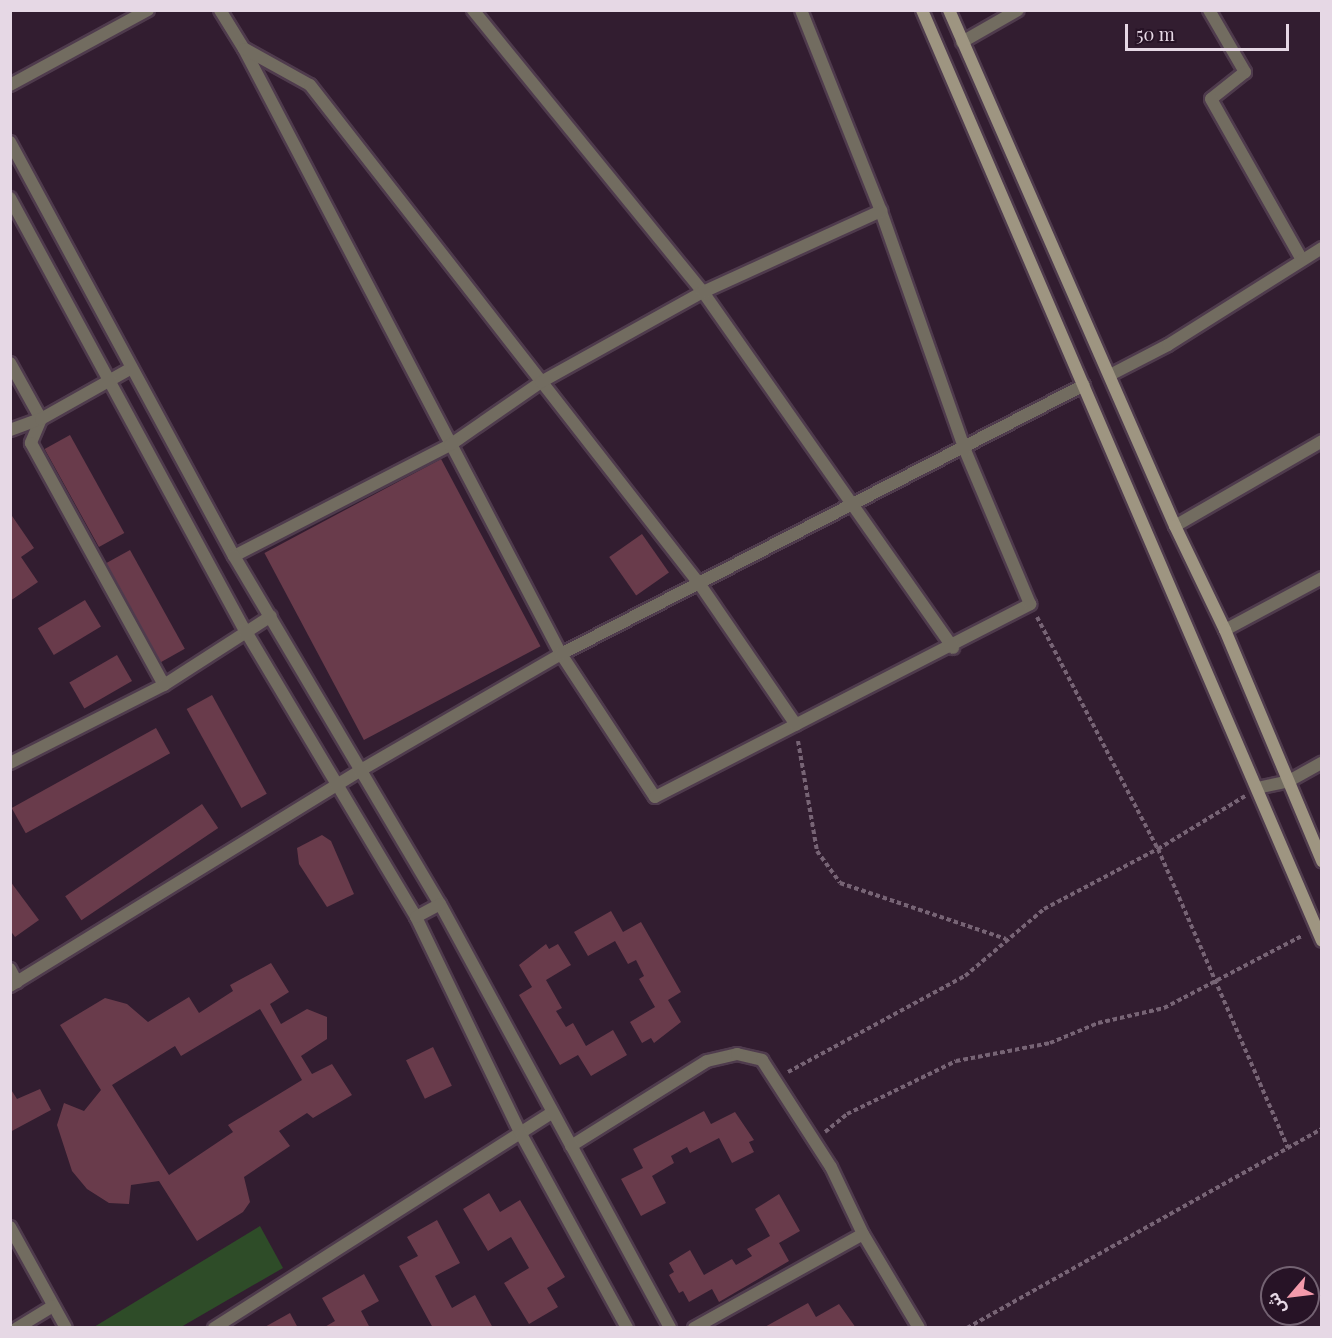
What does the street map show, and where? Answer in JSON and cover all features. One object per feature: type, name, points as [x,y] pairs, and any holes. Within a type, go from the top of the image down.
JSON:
[{"type":"main road","points":[[922,10],[1322,941]]},
{"type":"main road","points":[[949,10],[1174,526],[1225,630],[1322,861]]},
{"type":"street","points":[[10,85],[148,10]]},
{"type":"street","points":[[220,10],[244,49],[561,654],[655,797],[952,648],[1030,604],[965,450],[880,210],[801,10]]},
{"type":"street","points":[[473,10],[703,292],[952,648]]},
{"type":"street","points":[[962,42],[1018,10]]},
{"type":"street","points":[[1209,10],[1245,72],[1211,99],[1301,258]]},
{"type":"street","points":[[244,49],[310,85],[700,586],[796,725]]},
{"type":"street","points":[[10,142],[234,556],[440,904],[551,1113],[670,1328]]},
{"type":"street","points":[[10,198],[108,382],[245,630],[335,787],[416,917],[522,1136],[627,1328]]},
{"type":"street","points":[[234,556],[450,445],[541,382],[703,292],[880,210]]},
{"type":"street","points":[[1110,375],[1168,345],[1301,258],[1322,248]]},
{"type":"street","points":[[10,363],[41,419]]},
{"type":"street","points":[[10,430],[41,419],[132,368]]},
{"type":"street","points":[[10,969],[14,984],[361,770],[561,654],[700,586],[851,503],[965,450],[1084,385]]},
{"type":"street","points":[[41,419],[31,443],[164,685]]},
{"type":"street","points":[[1174,526],[1322,441]]},
{"type":"street","points":[[1225,630],[1322,578]]},
{"type":"street","points":[[10,763],[164,685],[245,630],[271,616]]},
{"type":"street","points":[[1257,788],[1289,781],[1322,763]]},
{"type":"street","points":[[416,917],[440,904]]},
{"type":"street","points":[[571,1146],[707,1061],[737,1054],[762,1060],[777,1078],[812,1143],[831,1167],[863,1234],[919,1328]]},
{"type":"street","points":[[214,1328],[522,1136],[551,1113]]},
{"type":"street","points":[[10,1227],[66,1328]]},
{"type":"street","points":[[693,1328],[863,1234]]},
{"type":"street","points":[[17,1328],[53,1306]]},
{"type":"path","points":[[1030,604],[1158,849],[1214,984],[1288,1148]]},
{"type":"path","points":[[796,725],[817,850],[840,883],[1007,939]]},
{"type":"path","points":[[777,1078],[965,976],[1044,909],[1158,849],[1257,788]]},
{"type":"path","points":[[812,1143],[847,1114],[956,1061],[1050,1043],[1098,1023],[1164,1008],[1316,929]]},
{"type":"path","points":[[967,1328],[1322,1129]]},
{"type":"green space","points":[[260,1226],[283,1268],[181,1327],[94,1327]]},
{"type":"building","points":[[70,435],[124,533],[99,547],[45,449]]},
{"type":"building","points":[[441,459],[541,646],[364,740],[264,553]]},
{"type":"building","points":[[10,513],[34,548],[21,557],[38,582],[10,601]]},
{"type":"building","points":[[642,534],[669,573],[636,595],[609,557]]},
{"type":"building","points":[[130,550],[185,649],[159,663],[105,564]]},
{"type":"building","points":[[85,600],[101,627],[54,655],[38,628]]},
{"type":"building","points":[[117,655],[132,681],[84,708],[69,682]]},
{"type":"building","points":[[212,695],[267,794],[241,808],[187,709]]},
{"type":"building","points":[[156,728],[170,753],[26,833],[12,808]]},
{"type":"building","points":[[202,804],[218,828],[81,920],[65,896]]},
{"type":"building","points":[[322,835],[331,841],[354,894],[327,907],[299,864],[297,848]]},
{"type":"building","points":[[10,881],[39,920],[15,937],[10,930]]},
{"type":"building","points":[[611,911],[623,932],[641,922],[681,992],[668,1000],[681,1022],[654,1043],[651,1038],[642,1043],[630,1022],[655,1007],[639,979],[644,976],[636,960],[628,964],[615,941],[588,956],[574,932]]},
{"type":"building","points":[[546,944],[549,949],[558,944],[571,965],[546,980],[562,1008],[556,1011],[566,1027],[573,1023],[586,1046],[613,1030],[627,1055],[591,1076],[578,1055],[560,1065],[519,995],[532,987],[519,965]]},
{"type":"building","points":[[271,963],[289,992],[270,1004],[281,1024],[307,1009],[327,1017],[327,1039],[301,1056],[312,1074],[332,1064],[352,1095],[313,1118],[307,1113],[279,1131],[290,1146],[244,1177],[250,1202],[243,1212],[197,1241],[159,1181],[131,1185],[129,1204],[109,1203],[87,1189],[72,1171],[57,1125],[64,1103],[84,1111],[101,1090],[60,1025],[105,998],[127,1004],[148,1022],[189,997],[199,1013],[233,991],[230,985]],"holes":[[[260,1009],[302,1080],[228,1125],[233,1132],[169,1175],[112,1085],[175,1046],[181,1056]]]},
{"type":"building","points":[[433,1047],[452,1086],[425,1099],[406,1060]]},
{"type":"building","points":[[10,1088],[17,1099],[40,1089],[51,1110],[10,1132]]},
{"type":"building","points":[[704,1111],[711,1124],[735,1112],[754,1140],[749,1142],[754,1152],[732,1163],[719,1138],[690,1153],[687,1147],[671,1156],[674,1163],[652,1176],[666,1203],[641,1216],[621,1179],[643,1168],[633,1149]]},
{"type":"building","points":[[489,1193],[500,1212],[520,1200],[565,1277],[547,1288],[558,1307],[529,1324],[504,1283],[529,1268],[511,1237],[488,1251],[463,1209]]},
{"type":"building","points":[[779,1194],[800,1231],[779,1243],[789,1261],[719,1302],[712,1289],[689,1302],[683,1291],[679,1293],[669,1275],[674,1272],[669,1263],[690,1250],[704,1275],[732,1259],[736,1265],[752,1256],[747,1249],[770,1236],[755,1209]]},
{"type":"building","points":[[437,1220],[460,1263],[435,1276],[452,1308],[475,1295],[493,1328],[433,1328],[399,1266],[418,1256],[407,1237]]},
{"type":"building","points":[[364,1274],[379,1301],[361,1311],[370,1328],[323,1328],[335,1321],[322,1298]]},
{"type":"building","points":[[808,1303],[816,1317],[839,1304],[856,1328],[763,1328]]},
{"type":"building","points":[[290,1313],[298,1328],[263,1328]]}]
